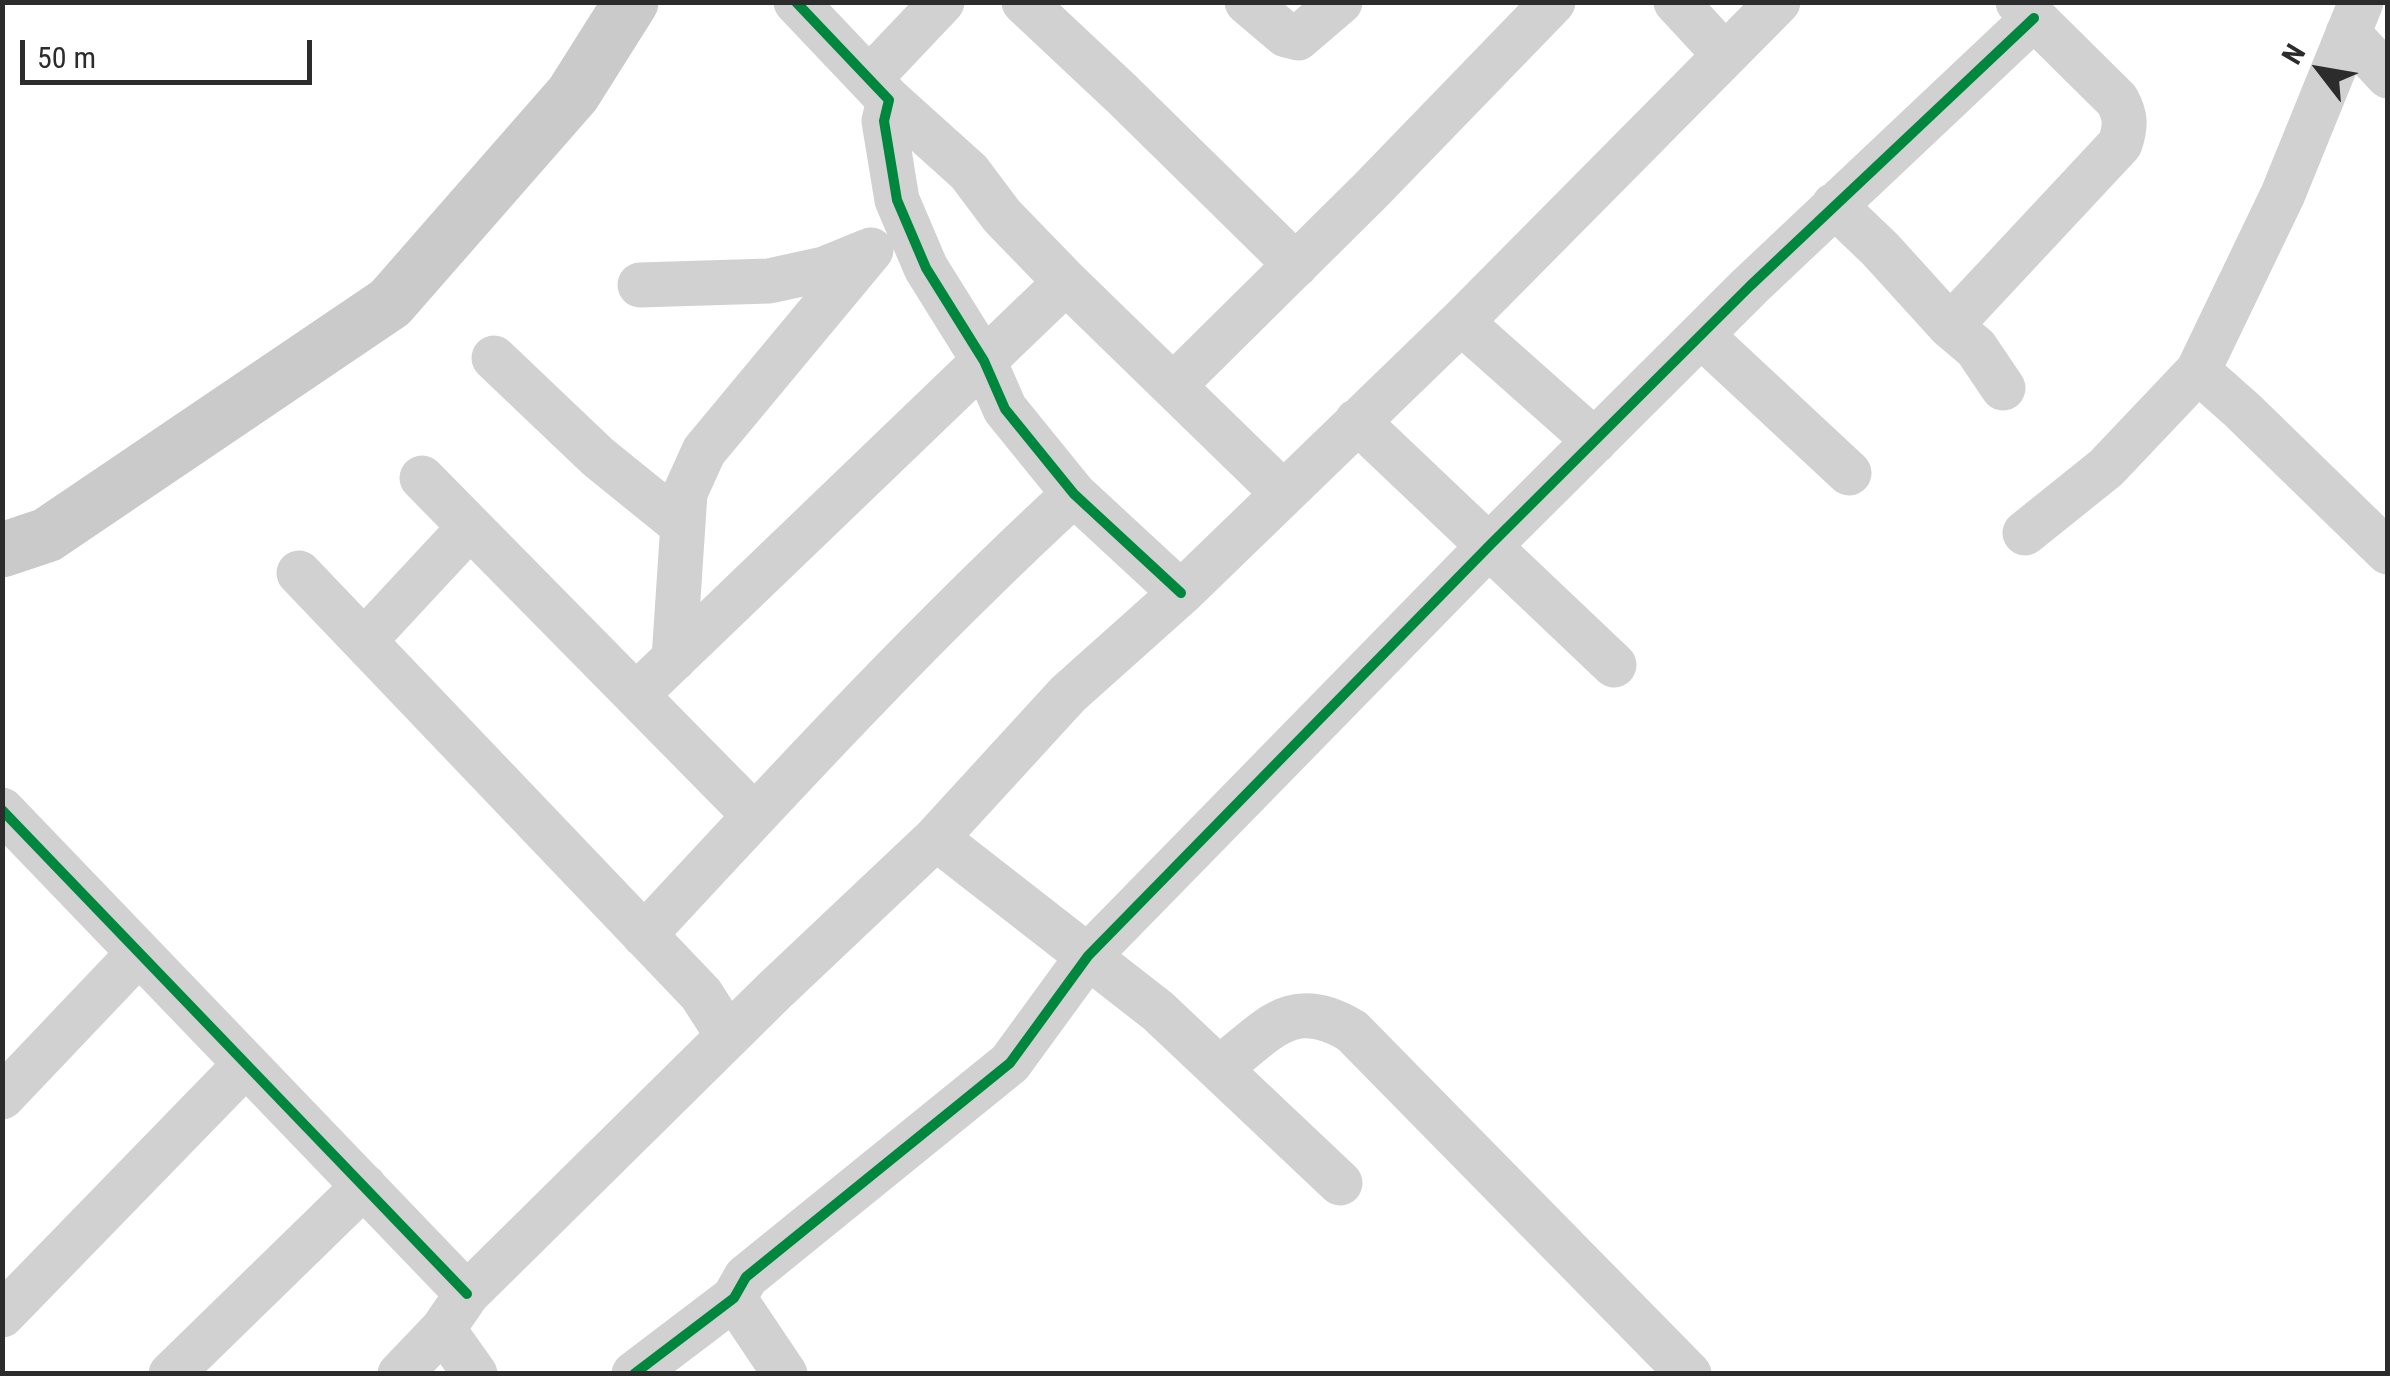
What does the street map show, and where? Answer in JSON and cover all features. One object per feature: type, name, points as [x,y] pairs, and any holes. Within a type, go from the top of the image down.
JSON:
[{"type":"main road","points":[[2,550],[47,535],[390,303],[573,94],[631,2]]},
{"type":"street","points":[[796,2],[879,89],[968,172],[1002,216],[1066,282],[1283,492]]},
{"type":"street","points":[[674,659],[685,493],[704,451],[890,242],[897,200],[879,89],[942,2]]},
{"type":"street","points":[[1024,2],[1296,265]]},
{"type":"street","points":[[1247,2],[1286,35],[1298,38],[1340,2]]},
{"type":"street","points":[[1173,386],[1553,2]]},
{"type":"street","points":[[1676,2],[1726,55]]},
{"type":"street","points":[[400,1374],[455,1311],[728,1036],[936,838],[1068,694],[1181,593],[1460,322],[1778,2]]},
{"type":"street","points":[[634,1374],[734,1298],[746,1276],[1010,1063],[1088,956],[1489,546],[2026,10],[2117,100],[2124,112],[2124,134],[2120,144],[1950,326]]},
{"type":"street","points":[[2354,18],[2388,76]]},
{"type":"street","points":[[2025,533],[2106,468],[2198,370],[2283,194],[2354,18]]},
{"type":"street","points":[[1834,205],[1976,348],[2003,388]]},
{"type":"street","points":[[640,285],[769,281],[824,268],[890,242]]},
{"type":"street","points":[[890,242],[926,268],[984,361],[1004,410],[1074,494],[1181,593]]},
{"type":"street","points":[[636,695],[1066,282]]},
{"type":"street","points":[[1460,322],[1596,441]]},
{"type":"street","points":[[1701,335],[1849,473]]},
{"type":"street","points":[[494,358],[598,457],[682,525]]},
{"type":"street","points":[[2198,370],[2388,552]]},
{"type":"street","points":[[1357,422],[1614,665]]},
{"type":"street","points":[[422,478],[754,814]]},
{"type":"street","points":[[644,935],[754,814],[975,585],[1074,494]]},
{"type":"street","points":[[364,641],[470,527]]},
{"type":"street","points":[[299,573],[700,994],[728,1036]]},
{"type":"street","points":[[2,810],[364,1186],[455,1311],[475,1374]]},
{"type":"street","points":[[936,838],[1158,1010],[1340,1183]]},
{"type":"street","points":[[12,1069],[140,952]]},
{"type":"street","points":[[1220,1068],[1281,1021],[1299,1014],[1328,1016],[1352,1031],[1689,1374]]},
{"type":"street","points":[[2,1315],[246,1064]]},
{"type":"street","points":[[170,1374],[364,1186]]},
{"type":"street","points":[[734,1298],[785,1374]]},
{"type":"cycle path","points":[[796,2],[889,100],[884,121],[897,200],[926,268],[984,361],[1005,409],[1074,494],[1181,593]]},
{"type":"cycle path","points":[[634,1374],[734,1298],[746,1277],[1010,1063],[1088,956],[1489,546],[1750,286],[2034,18]]},
{"type":"cycle path","points":[[2,810],[467,1294]]}]
